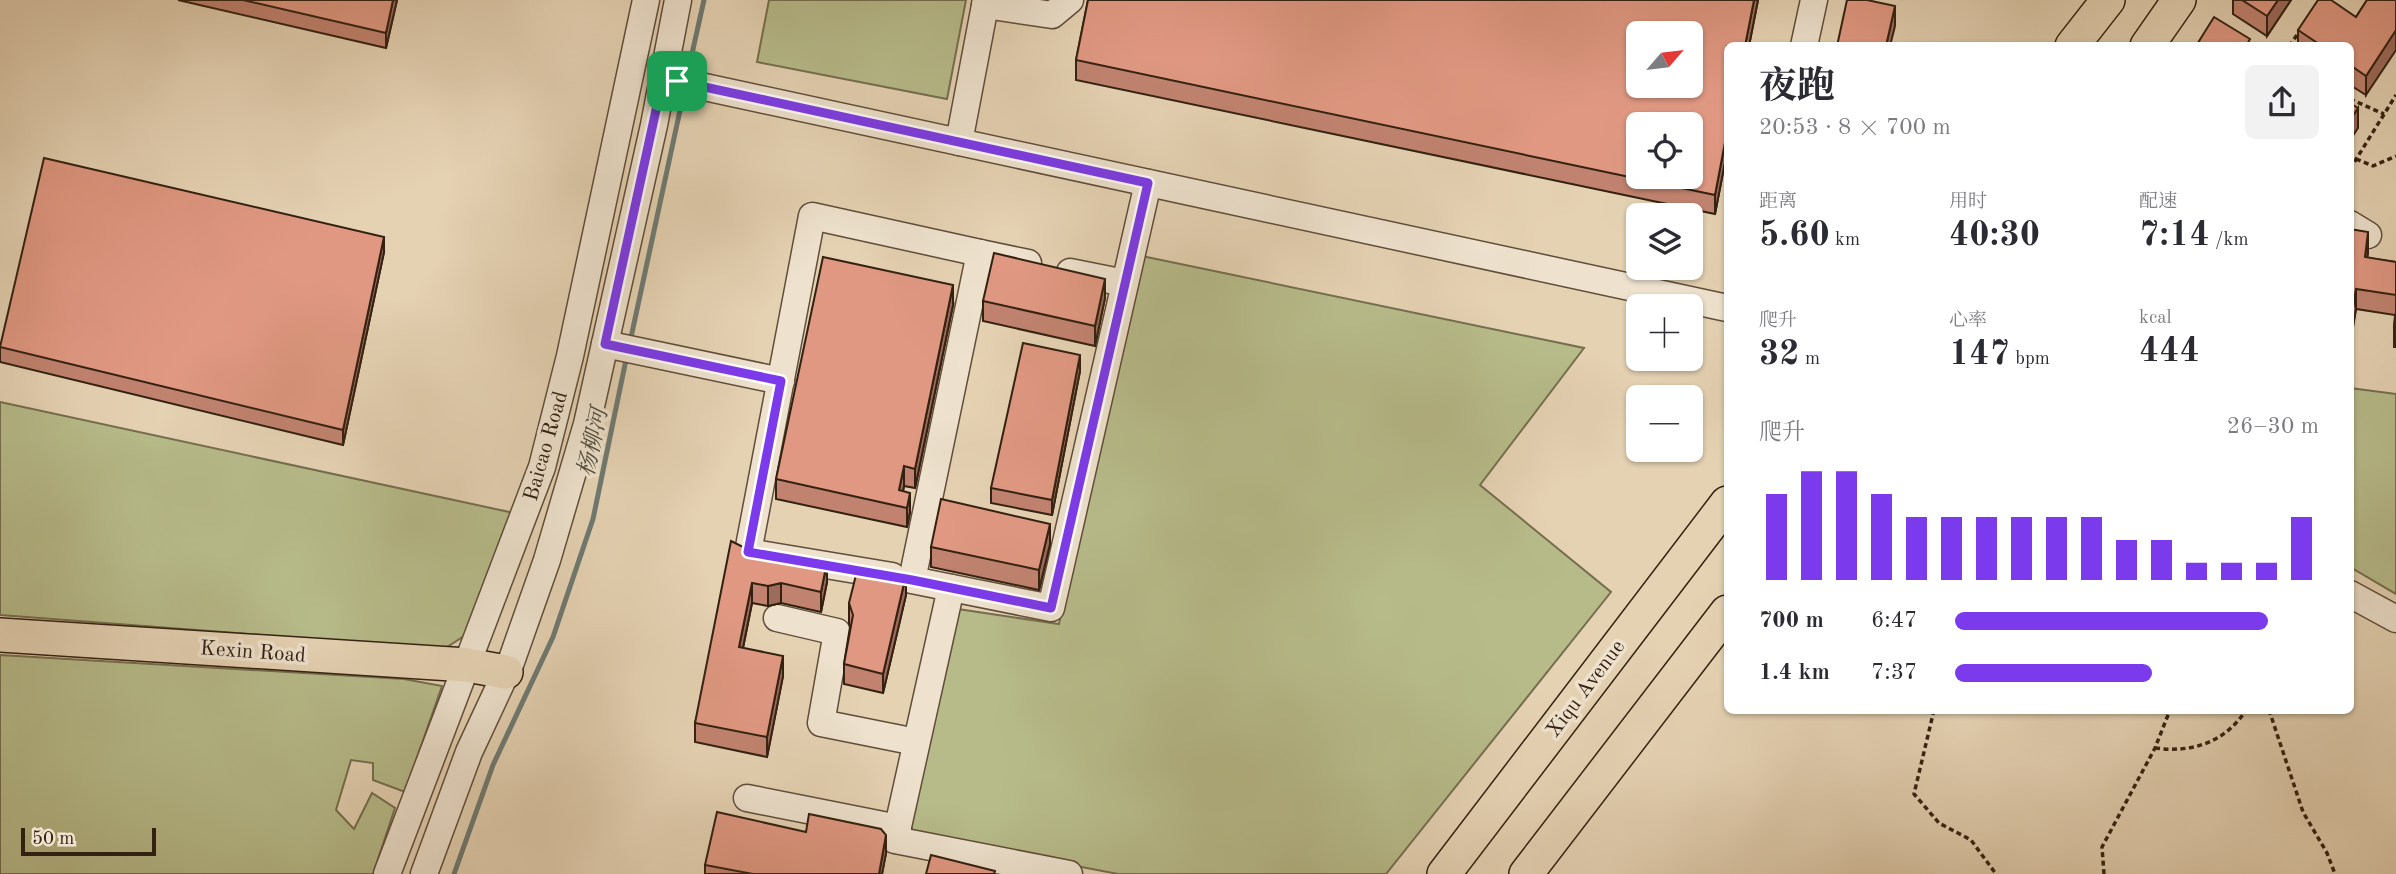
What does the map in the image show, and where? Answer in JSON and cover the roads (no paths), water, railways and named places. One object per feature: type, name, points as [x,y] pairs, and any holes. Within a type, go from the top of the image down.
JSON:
[{"type":"main road","points":[[2076,42],[2108,0]]},
{"type":"main road","points":[[2150,42],[2179,0]]},
{"type":"main road","name":"Xiqu Avenue","points":[[1444,874],[1724,507]]},
{"type":"main road","points":[[1526,874],[1724,615]]},
{"type":"main road","name":"Kexin Road","points":[[0,635],[467,665],[506,672]]},
{"type":"street","name":"Baicao Road","points":[[387,874],[542,467],[570,356],[646,0]]},
{"type":"street","name":"Baicao Road","points":[[424,874],[469,752],[506,672],[547,560],[587,424],[621,348],[678,81],[678,0]]},
{"type":"street","points":[[959,142],[986,3],[1052,15],[1069,0]]},
{"type":"street","points":[[1805,42],[1814,0]]},
{"type":"street","points":[[678,81],[1724,307]]},
{"type":"street","points":[[1125,283],[813,216],[748,552],[912,580],[1051,608],[1148,183]]},
{"type":"street","points":[[912,580],[980,253]]},
{"type":"street","points":[[621,348],[781,381]]},
{"type":"street","points":[[951,588],[895,840],[1069,874]]},
{"type":"street","points":[[2354,596],[2396,619]]},
{"type":"street","points":[[777,618],[837,632],[821,723],[916,742]]},
{"type":"street","points":[[747,798],[898,828]]},
{"type":"waterway","name":"杨柳河","points":[[687,76],[704,0]]},
{"type":"waterway","name":"杨柳河","points":[[630,342],[684,92]]},
{"type":"waterway","name":"杨柳河","points":[[454,874],[493,765],[553,637],[593,519],[627,355]]}]
